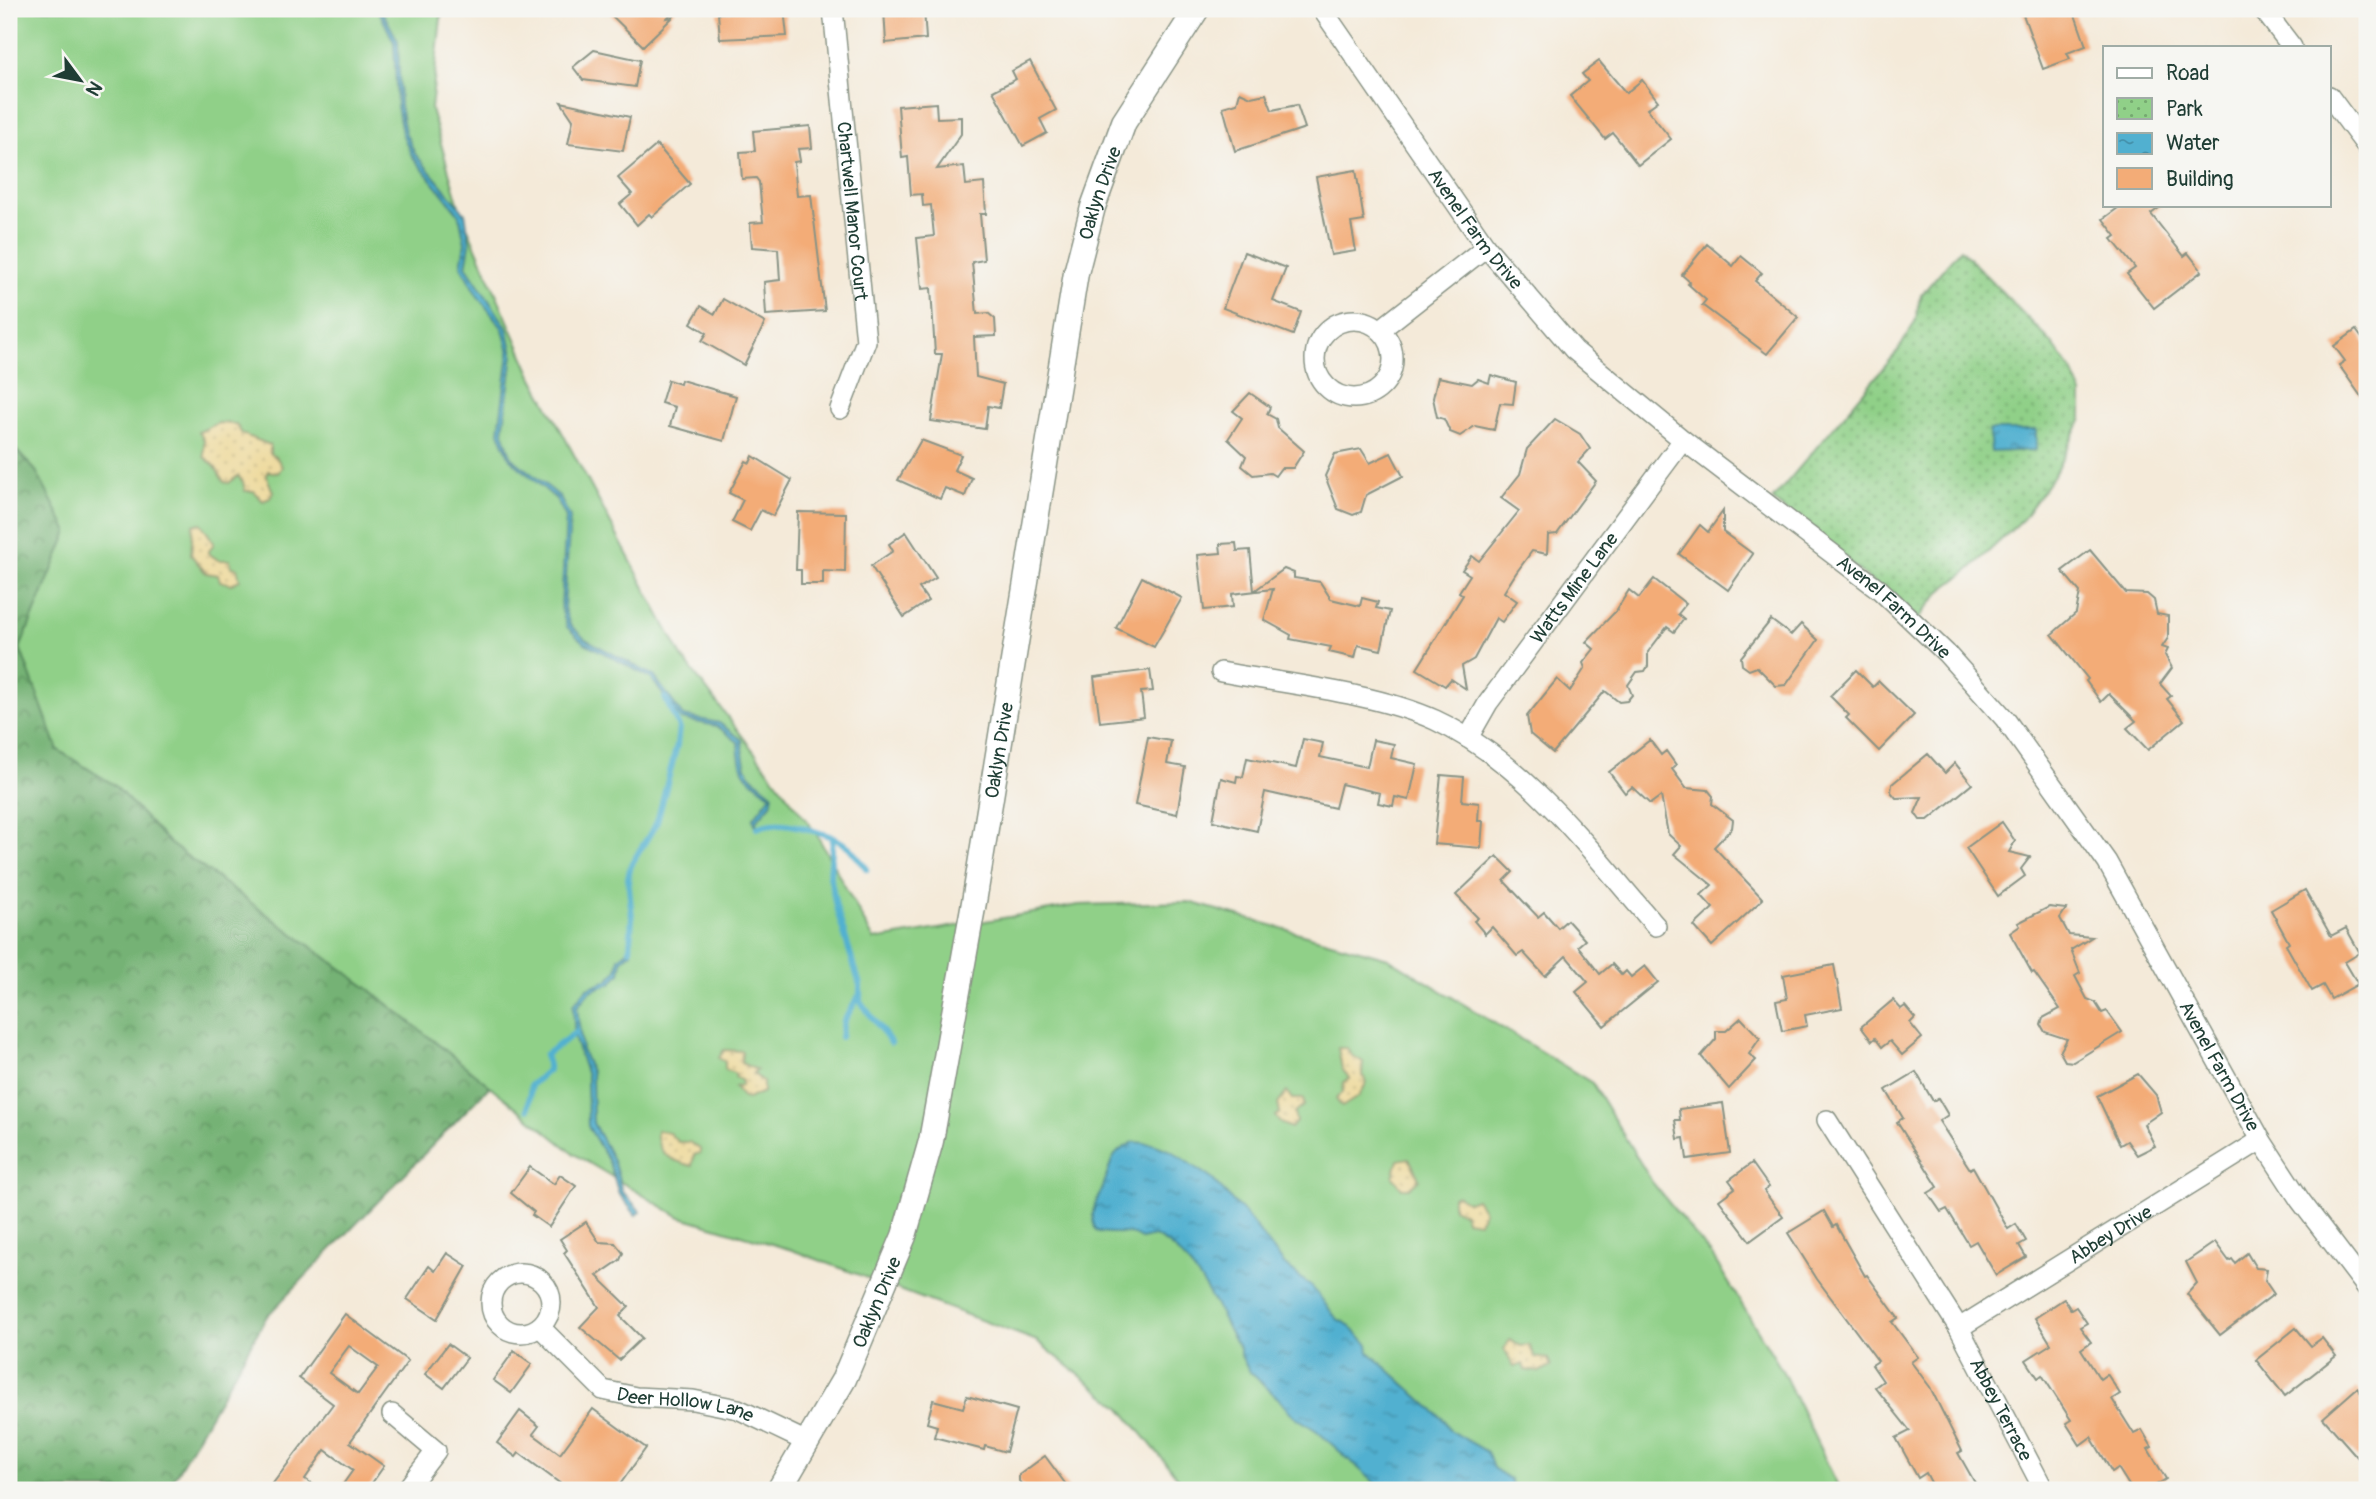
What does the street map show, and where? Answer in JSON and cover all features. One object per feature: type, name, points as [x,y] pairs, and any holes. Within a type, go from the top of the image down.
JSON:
[{"type":"street","name":"Chartwell Manor Court","points":[[833,9],[866,341],[839,409]]},
{"type":"street","name":"Oaklyn Drive","points":[[779,1490],[809,1443],[844,1379],[904,1236],[931,1141],[974,902],[1076,274],[1093,207],[1124,122],[1197,9]]},
{"type":"street","name":"Avenel Farm Drive","points":[[1322,9],[1486,247],[1574,350],[1683,440],[1880,590],[1946,653],[2005,719],[2106,862],[2262,1140],[2300,1200],[2367,1288]]},
{"type":"street","points":[[2263,9],[2291,46]]},
{"type":"street","points":[[2330,97],[2367,147]]},
{"type":"street","points":[[1380,330],[1486,247]]},
{"type":"street","points":[[1345,321],[1370,323],[1380,330],[1393,353],[1388,379],[1367,396],[1353,399],[1328,389],[1320,379],[1314,355],[1324,333],[1345,321]]},
{"type":"street","name":"Watts Mine Lane","points":[[1468,738],[1488,703],[1683,440]]},
{"type":"street","points":[[1221,672],[1372,701],[1433,719],[1468,738],[1496,755],[1565,822],[1656,926]]},
{"type":"street","name":"Abbey Terrace","points":[[1827,1120],[1959,1328],[2044,1490]]},
{"type":"street","name":"Abbey Drive","points":[[1959,1328],[2262,1140]]},
{"type":"street","name":"Deer Hollow Lane","points":[[540,1327],[603,1390],[636,1397],[693,1400],[738,1409],[809,1443]]},
{"type":"street","points":[[392,1414],[436,1451],[406,1490]]},
{"type":"green space","points":[[9,9],[442,9],[431,109],[461,213],[532,376],[682,657],[816,833],[874,940],[1079,905],[1189,902],[1388,958],[1592,1083],[1652,1182],[1713,1257],[1783,1372],[1840,1490],[1188,1490],[1121,1408],[1037,1341],[792,1250],[678,1216],[574,1154],[369,989],[169,843],[114,785],[58,750],[20,648],[40,599],[36,471],[9,443]]},
{"type":"green space","points":[[1960,249],[2051,342],[2072,371],[2082,394],[2082,419],[2054,475],[2023,519],[1969,570],[1942,590],[1918,619],[1772,500],[1898,351],[1915,322],[1921,295]]},
{"type":"green space","points":[[9,443],[36,471],[68,532],[20,648],[58,750],[114,785],[169,843],[369,989],[490,1086],[267,1316],[167,1490],[9,1490]]},
{"type":"sand","points":[[218,423],[236,424],[242,434],[270,445],[270,454],[277,458],[282,467],[278,473],[268,471],[266,475],[273,492],[270,498],[263,501],[254,491],[245,491],[238,476],[229,483],[224,482],[214,465],[204,457],[204,440],[199,432]]},
{"type":"sand","points":[[201,523],[214,543],[208,553],[218,560],[230,560],[231,567],[237,568],[240,580],[231,584],[220,581],[218,575],[206,573],[191,555],[193,525]]},
{"type":"sand","points":[[1338,1048],[1347,1048],[1351,1055],[1363,1062],[1362,1075],[1367,1082],[1359,1096],[1342,1107],[1336,1099],[1343,1092],[1344,1082],[1350,1079],[1342,1069]]},
{"type":"sand","points":[[724,1050],[742,1051],[741,1063],[757,1070],[753,1073],[763,1082],[763,1092],[748,1099],[743,1098],[735,1087],[741,1086],[742,1081],[735,1077],[736,1074],[725,1069],[725,1062],[719,1058]]},
{"type":"sand","points":[[1287,1092],[1292,1099],[1303,1099],[1304,1105],[1294,1113],[1296,1122],[1291,1128],[1280,1123],[1275,1116],[1280,1113],[1278,1104]]},
{"type":"sand","points":[[657,1130],[669,1133],[678,1142],[689,1142],[700,1149],[700,1153],[694,1155],[692,1166],[672,1159],[662,1151]]},
{"type":"sand","points":[[1409,1158],[1419,1179],[1409,1188],[1402,1188],[1393,1177],[1398,1160]]},
{"type":"sand","points":[[1457,1195],[1468,1202],[1476,1199],[1484,1211],[1479,1222],[1466,1220],[1464,1214],[1453,1208],[1453,1197]]},
{"type":"sand","points":[[1510,1340],[1521,1346],[1529,1345],[1535,1357],[1548,1359],[1551,1366],[1539,1372],[1525,1370],[1523,1364],[1514,1367],[1504,1349]]},
{"type":"water","points":[[378,9],[381,9],[398,41],[400,106],[405,132],[415,154],[465,213],[470,244],[466,266],[507,328],[513,354],[503,432],[512,458],[559,496],[570,517],[564,608],[570,625],[585,639],[654,676],[683,716],[719,723],[742,740],[746,768],[773,794],[771,804],[756,821],[757,828],[753,819],[771,795],[746,774],[740,763],[738,742],[717,726],[681,719],[651,678],[583,642],[567,627],[561,608],[566,517],[556,499],[510,459],[499,432],[509,353],[503,329],[477,295],[461,266],[465,243],[459,214],[412,156],[402,133],[397,106],[394,42]]},
{"type":"water","points":[[1989,430],[2036,430],[2036,450],[1991,452]]},
{"type":"water","points":[[630,949],[632,952],[622,960],[620,973],[611,983],[590,991],[577,1007],[582,1050],[592,1074],[593,1123],[613,1160],[622,1191],[641,1212],[636,1215],[619,1194],[609,1162],[588,1126],[587,1076],[575,1040],[573,1005],[587,988],[608,980],[617,970],[619,958]]},
{"type":"water","points":[[1134,1142],[1153,1144],[1171,1151],[1212,1179],[1246,1215],[1285,1265],[1312,1287],[1337,1319],[1346,1323],[1368,1344],[1369,1352],[1445,1421],[1450,1430],[1487,1452],[1493,1468],[1510,1479],[1514,1490],[1383,1490],[1317,1431],[1290,1413],[1250,1372],[1240,1354],[1240,1348],[1208,1292],[1194,1270],[1176,1251],[1155,1236],[1141,1239],[1125,1233],[1096,1231],[1093,1212],[1111,1164],[1115,1155]]},
{"type":"building","points":[[605,9],[676,9],[667,18],[673,17],[643,46]]},
{"type":"building","points":[[732,9],[784,9],[787,36],[720,39],[718,13],[732,12]]},
{"type":"building","points":[[884,9],[924,9],[926,39],[886,43]]},
{"type":"building","points":[[2021,9],[2073,9],[2086,46],[2067,53],[2070,59],[2043,69]]},
{"type":"building","points":[[594,50],[640,60],[635,87],[583,80],[573,67]]},
{"type":"building","points":[[1030,61],[1056,110],[1040,119],[1047,133],[1023,146],[993,91],[1016,79],[1012,71]]},
{"type":"building","points":[[1599,61],[1626,93],[1642,80],[1658,101],[1647,109],[1671,139],[1638,165],[1613,133],[1605,139],[1570,96],[1588,81],[1582,74]]},
{"type":"building","points":[[1240,92],[1251,97],[1266,94],[1272,110],[1297,105],[1305,128],[1235,151],[1223,107],[1237,103]]},
{"type":"building","points":[[561,102],[630,117],[623,151],[568,144],[573,120]]},
{"type":"building","points":[[936,103],[937,118],[961,117],[961,134],[937,169],[964,166],[966,185],[984,183],[986,214],[980,214],[984,260],[972,262],[977,314],[988,313],[995,319],[996,336],[974,337],[976,377],[1003,384],[999,408],[988,406],[985,429],[931,421],[942,354],[935,354],[931,288],[922,289],[917,238],[934,236],[931,205],[923,206],[922,194],[911,195],[908,157],[902,158],[898,106]]},
{"type":"building","points":[[810,126],[812,148],[798,149],[800,161],[794,162],[797,196],[811,195],[825,311],[766,315],[764,282],[780,280],[778,249],[752,247],[750,223],[763,222],[759,182],[756,178],[742,179],[740,152],[755,151],[753,131]]},
{"type":"building","points":[[657,145],[690,184],[652,217],[649,214],[637,225],[620,204],[632,194],[618,178]]},
{"type":"building","points":[[1356,170],[1364,221],[1351,223],[1356,251],[1331,255],[1316,177]]},
{"type":"building","points":[[2121,206],[2162,206],[2151,214],[2184,256],[2188,253],[2202,271],[2154,308],[2127,274],[2135,268],[2112,239],[2116,236],[2103,219]]},
{"type":"building","points":[[1707,244],[1733,266],[1741,256],[1762,273],[1755,281],[1798,317],[1767,354],[1702,305],[1706,300],[1682,275]]},
{"type":"building","points":[[1244,252],[1286,268],[1273,301],[1301,312],[1293,335],[1223,308]]},
{"type":"building","points":[[723,299],[765,323],[744,365],[702,341],[707,333],[691,323],[701,306],[715,314]]},
{"type":"building","points":[[2356,330],[2367,345],[2367,405],[2339,365],[2345,361],[2334,346]]},
{"type":"building","points":[[1491,375],[1516,382],[1513,404],[1500,403],[1494,430],[1475,426],[1460,436],[1450,432],[1444,419],[1437,417],[1433,398],[1438,377],[1472,384],[1478,379],[1489,383]]},
{"type":"building","points":[[668,380],[680,384],[681,380],[736,396],[724,441],[670,426],[675,407],[661,403]]},
{"type":"building","points":[[1250,393],[1270,407],[1267,414],[1276,419],[1278,428],[1304,451],[1293,468],[1281,468],[1275,476],[1270,473],[1253,475],[1242,466],[1246,456],[1228,439],[1242,418],[1233,411]]},
{"type":"building","points":[[1555,419],[1580,434],[1590,449],[1578,462],[1596,481],[1557,534],[1548,535],[1547,554],[1532,551],[1504,592],[1517,601],[1502,622],[1496,618],[1474,659],[1462,666],[1466,689],[1451,679],[1445,686],[1417,669],[1463,595],[1459,592],[1470,575],[1462,570],[1472,556],[1479,561],[1519,511],[1501,498],[1520,474],[1527,449]]},
{"type":"building","points":[[921,440],[961,455],[954,470],[972,478],[965,496],[945,488],[940,499],[898,480]]},
{"type":"building","points":[[1361,449],[1370,463],[1391,453],[1403,476],[1366,495],[1361,512],[1353,515],[1338,509],[1325,476],[1335,454]]},
{"type":"building","points":[[753,456],[792,480],[773,516],[761,510],[750,531],[732,522],[743,500],[729,493],[746,461],[750,463]]},
{"type":"building","points":[[1723,511],[1723,532],[1753,554],[1728,590],[1679,554],[1700,525],[1708,532]]},
{"type":"building","points":[[798,512],[846,513],[845,572],[823,571],[823,584],[801,584],[801,570],[796,570]]},
{"type":"building","points":[[906,532],[936,578],[919,588],[928,601],[904,617],[871,566],[893,551],[889,544]]},
{"type":"building","points":[[1236,543],[1237,551],[1250,550],[1254,591],[1284,569],[1294,573],[1294,578],[1320,582],[1331,599],[1360,606],[1362,598],[1378,602],[1376,608],[1390,611],[1381,650],[1358,645],[1355,658],[1329,652],[1331,647],[1290,639],[1291,635],[1264,620],[1273,589],[1232,594],[1233,607],[1204,610],[1198,555],[1221,553],[1220,544]]},
{"type":"building","points":[[2090,550],[2126,593],[2147,594],[2154,600],[2157,614],[2168,616],[2168,638],[2162,647],[2168,649],[2165,655],[2172,668],[2160,684],[2171,696],[2167,699],[2184,720],[2148,750],[2127,728],[2136,721],[2109,694],[2101,702],[2086,681],[2088,679],[2052,634],[2076,613],[2080,592],[2062,571]]},
{"type":"building","points":[[1142,577],[1182,598],[1154,647],[1116,628]]},
{"type":"building","points":[[1654,579],[1686,604],[1678,614],[1684,619],[1674,632],[1667,627],[1648,652],[1648,666],[1645,671],[1637,672],[1628,685],[1632,695],[1627,701],[1619,702],[1605,691],[1553,753],[1530,734],[1527,716],[1557,679],[1570,691],[1585,668],[1583,663],[1594,649],[1586,642],[1616,611],[1629,590],[1639,598]]},
{"type":"building","points":[[1771,620],[1791,635],[1801,624],[1818,640],[1786,685],[1776,686],[1757,667],[1749,670],[1742,665],[1741,657]]},
{"type":"building","points":[[1150,670],[1153,691],[1141,692],[1144,717],[1100,722],[1094,677]]},
{"type":"building","points":[[1856,670],[1873,687],[1879,681],[1914,715],[1879,751],[1846,718],[1849,715],[1830,696]]},
{"type":"building","points":[[1148,737],[1171,741],[1167,764],[1185,767],[1177,814],[1135,805]]},
{"type":"building","points":[[1303,739],[1323,743],[1320,757],[1367,767],[1373,740],[1394,744],[1391,758],[1417,764],[1409,800],[1395,797],[1393,806],[1378,803],[1380,793],[1341,784],[1335,808],[1265,792],[1257,831],[1213,821],[1221,778],[1236,782],[1237,776],[1243,777],[1247,758],[1296,768]]},
{"type":"building","points":[[1650,740],[1661,755],[1666,751],[1676,765],[1672,769],[1686,788],[1708,790],[1713,796],[1712,804],[1733,820],[1732,828],[1714,847],[1763,899],[1712,946],[1694,926],[1713,908],[1701,895],[1712,885],[1674,854],[1681,846],[1668,834],[1661,796],[1650,804],[1632,787],[1625,793],[1609,772]]},
{"type":"building","points":[[1928,754],[1945,773],[1955,763],[1972,784],[1928,820],[1920,820],[1915,813],[1922,797],[1896,798],[1891,792],[1892,784]]},
{"type":"building","points":[[1441,775],[1464,777],[1462,801],[1479,803],[1478,821],[1483,821],[1481,848],[1434,844]]},
{"type":"building","points":[[2002,822],[2015,841],[2009,852],[2030,857],[2021,869],[2025,876],[1998,896],[1966,848]]},
{"type":"building","points":[[1497,856],[1513,872],[1504,881],[1538,917],[1544,912],[1558,928],[1567,920],[1585,940],[1578,946],[1600,974],[1612,964],[1622,975],[1626,971],[1631,977],[1645,966],[1658,982],[1604,1026],[1576,992],[1588,982],[1566,956],[1545,976],[1523,952],[1517,956],[1492,927],[1485,934],[1474,921],[1478,918],[1456,895]]},
{"type":"building","points":[[2305,890],[2331,936],[2346,928],[2360,953],[2345,962],[2358,984],[2331,999],[2323,985],[2312,991],[2286,945],[2289,943],[2271,910]]},
{"type":"building","points":[[2049,907],[2066,909],[2060,918],[2069,935],[2092,937],[2071,950],[2080,973],[2075,976],[2087,999],[2095,1002],[2102,1013],[2107,1011],[2122,1032],[2073,1062],[2065,1061],[2060,1052],[2067,1039],[2045,1032],[2041,1025],[2043,1018],[2060,1009],[2034,972],[2032,973],[2010,933],[2020,926],[2018,923]]},
{"type":"building","points":[[1834,965],[1842,1008],[1805,1015],[1807,1026],[1782,1031],[1776,1001],[1787,999],[1783,975]]},
{"type":"building","points":[[1893,1000],[1901,1009],[1905,1006],[1915,1018],[1910,1023],[1922,1038],[1902,1055],[1890,1041],[1882,1047],[1875,1038],[1872,1041],[1861,1027]]},
{"type":"building","points":[[1741,1018],[1760,1038],[1749,1054],[1756,1060],[1729,1089],[1701,1056],[1716,1039],[1716,1031],[1726,1031]]},
{"type":"building","points":[[1916,1072],[1933,1101],[1938,1098],[1948,1115],[1939,1121],[1970,1169],[1973,1167],[2008,1229],[2016,1224],[2026,1241],[2019,1245],[2026,1257],[1996,1275],[1976,1241],[1969,1245],[1947,1209],[1941,1212],[1928,1193],[1938,1187],[1897,1122],[1903,1118],[1886,1090]]},
{"type":"building","points":[[2138,1074],[2156,1095],[2161,1112],[2144,1124],[2155,1146],[2137,1155],[2127,1141],[2120,1145],[2097,1096]]},
{"type":"building","points":[[1723,1103],[1730,1153],[1687,1159],[1684,1138],[1678,1139],[1675,1120],[1680,1120],[1679,1109]]},
{"type":"building","points":[[1752,1163],[1769,1187],[1764,1191],[1783,1217],[1750,1241],[1719,1200],[1735,1188],[1729,1180]]},
{"type":"building","points":[[530,1167],[554,1184],[560,1175],[576,1186],[549,1227],[532,1215],[534,1212],[511,1193]]},
{"type":"building","points":[[1824,1211],[1833,1227],[1836,1225],[1865,1276],[1867,1275],[1898,1318],[1892,1322],[1918,1357],[1911,1362],[1930,1387],[1962,1451],[1958,1453],[1979,1490],[1935,1490],[1926,1473],[1918,1478],[1896,1438],[1910,1431],[1875,1387],[1883,1381],[1872,1365],[1878,1361],[1817,1279],[1788,1233]]},
{"type":"building","points":[[586,1222],[599,1242],[615,1243],[623,1253],[620,1260],[597,1276],[629,1307],[620,1316],[642,1338],[619,1360],[580,1327],[599,1307],[564,1253],[567,1250],[560,1239]]},
{"type":"building","points":[[2215,1242],[2229,1261],[2232,1259],[2235,1263],[2247,1253],[2256,1268],[2267,1269],[2265,1281],[2274,1294],[2220,1335],[2187,1294],[2197,1283],[2186,1262]]},
{"type":"building","points":[[447,1253],[467,1266],[437,1319],[407,1299],[429,1266],[435,1271]]},
{"type":"building","points":[[2064,1299],[2071,1310],[2076,1307],[2087,1323],[2080,1327],[2091,1342],[2081,1349],[2100,1379],[2107,1374],[2120,1394],[2112,1399],[2134,1434],[2142,1430],[2152,1447],[2148,1449],[2166,1479],[2148,1490],[2132,1490],[2118,1468],[2112,1472],[2091,1437],[2080,1445],[2066,1423],[2071,1420],[2042,1375],[2038,1378],[2026,1360],[2051,1344],[2035,1318]]},
{"type":"building","points":[[345,1314],[408,1361],[350,1442],[384,1466],[367,1490],[339,1490],[353,1470],[325,1450],[305,1479],[321,1490],[268,1490],[333,1404],[299,1378]],"holes":[[[349,1346],[378,1367],[358,1394],[329,1373]]]},
{"type":"building","points":[[2296,1328],[2311,1346],[2322,1338],[2336,1356],[2285,1396],[2256,1360]]},
{"type":"building","points":[[448,1344],[467,1358],[444,1388],[425,1374]]},
{"type":"building","points":[[514,1351],[532,1364],[511,1393],[493,1380]]},
{"type":"building","points":[[2357,1388],[2367,1400],[2367,1468],[2323,1418]]},
{"type":"building","points":[[967,1396],[1017,1410],[1006,1452],[985,1446],[984,1450],[934,1437],[937,1426],[927,1423],[933,1400],[963,1408]]},
{"type":"building","points":[[593,1409],[646,1448],[616,1490],[569,1490],[519,1453],[516,1457],[497,1443],[520,1411],[539,1426],[533,1434],[560,1454]]},
{"type":"building","points":[[1045,1456],[1070,1490],[1026,1490],[1019,1481],[1019,1475]]},
{"type":"waterway","points":[[630,949],[632,917],[628,878],[631,865],[657,822],[677,745],[679,727],[665,698]]},
{"type":"waterway","points":[[757,828],[785,824],[833,837],[830,875],[836,907],[860,985],[860,1001],[891,1043]]},
{"type":"waterway","points":[[833,837],[849,847],[867,869]]},
{"type":"waterway","points":[[841,1037],[844,1021],[860,994]]},
{"type":"waterway","points":[[528,1109],[531,1085],[549,1069],[545,1055],[575,1033]]}]
